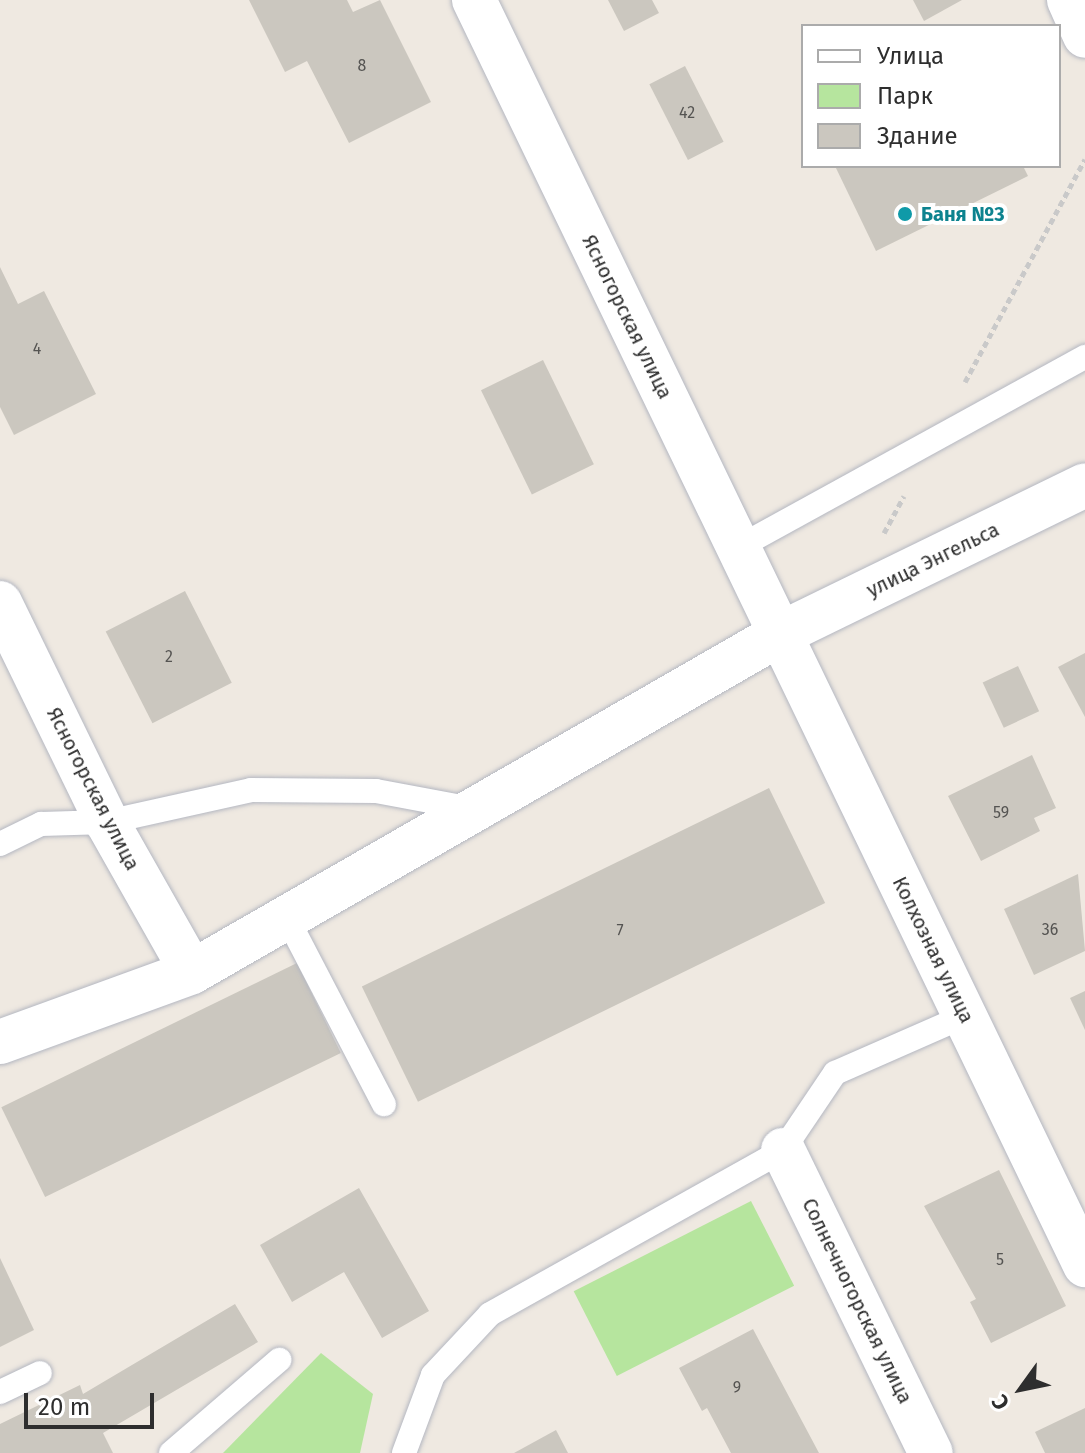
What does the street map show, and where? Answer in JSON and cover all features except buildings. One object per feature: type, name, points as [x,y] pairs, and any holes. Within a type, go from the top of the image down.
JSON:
[{"type":"street","name":"Ясногорская улица","points":[[474,0],[780,634]]},
{"type":"street","points":[[1069,0],[1085,36]]},
{"type":"street","name":"улица Энгельса","points":[[0,1042],[192,972],[780,634],[1085,485]]},
{"type":"street","name":"Ясногорская улица","points":[[0,603],[107,822],[192,972]]},
{"type":"street","name":"Колхозная улица","points":[[780,634],[1085,1265]]},
{"type":"street","name":"Солнечногорская улица","points":[[783,1150],[931,1453]]},
{"type":"lane","points":[[739,547],[1085,357]]},
{"type":"lane","points":[[0,844],[41,824],[107,822],[251,790],[376,791],[475,810]]},
{"type":"lane","points":[[287,918],[384,1104]]},
{"type":"lane","points":[[404,1453],[433,1375],[490,1314],[783,1150],[835,1073],[965,1016]]},
{"type":"lane","points":[[171,1453],[279,1360]]},
{"type":"lane","points":[[0,1392],[40,1373]]},
{"type":"green space","points":[[751,1201],[794,1286],[617,1376],[574,1291]]},
{"type":"green space","points":[[321,1353],[373,1394],[360,1453],[223,1453]]},
{"type":"place","name":"Баня №3","points":[[905,214]]}]
